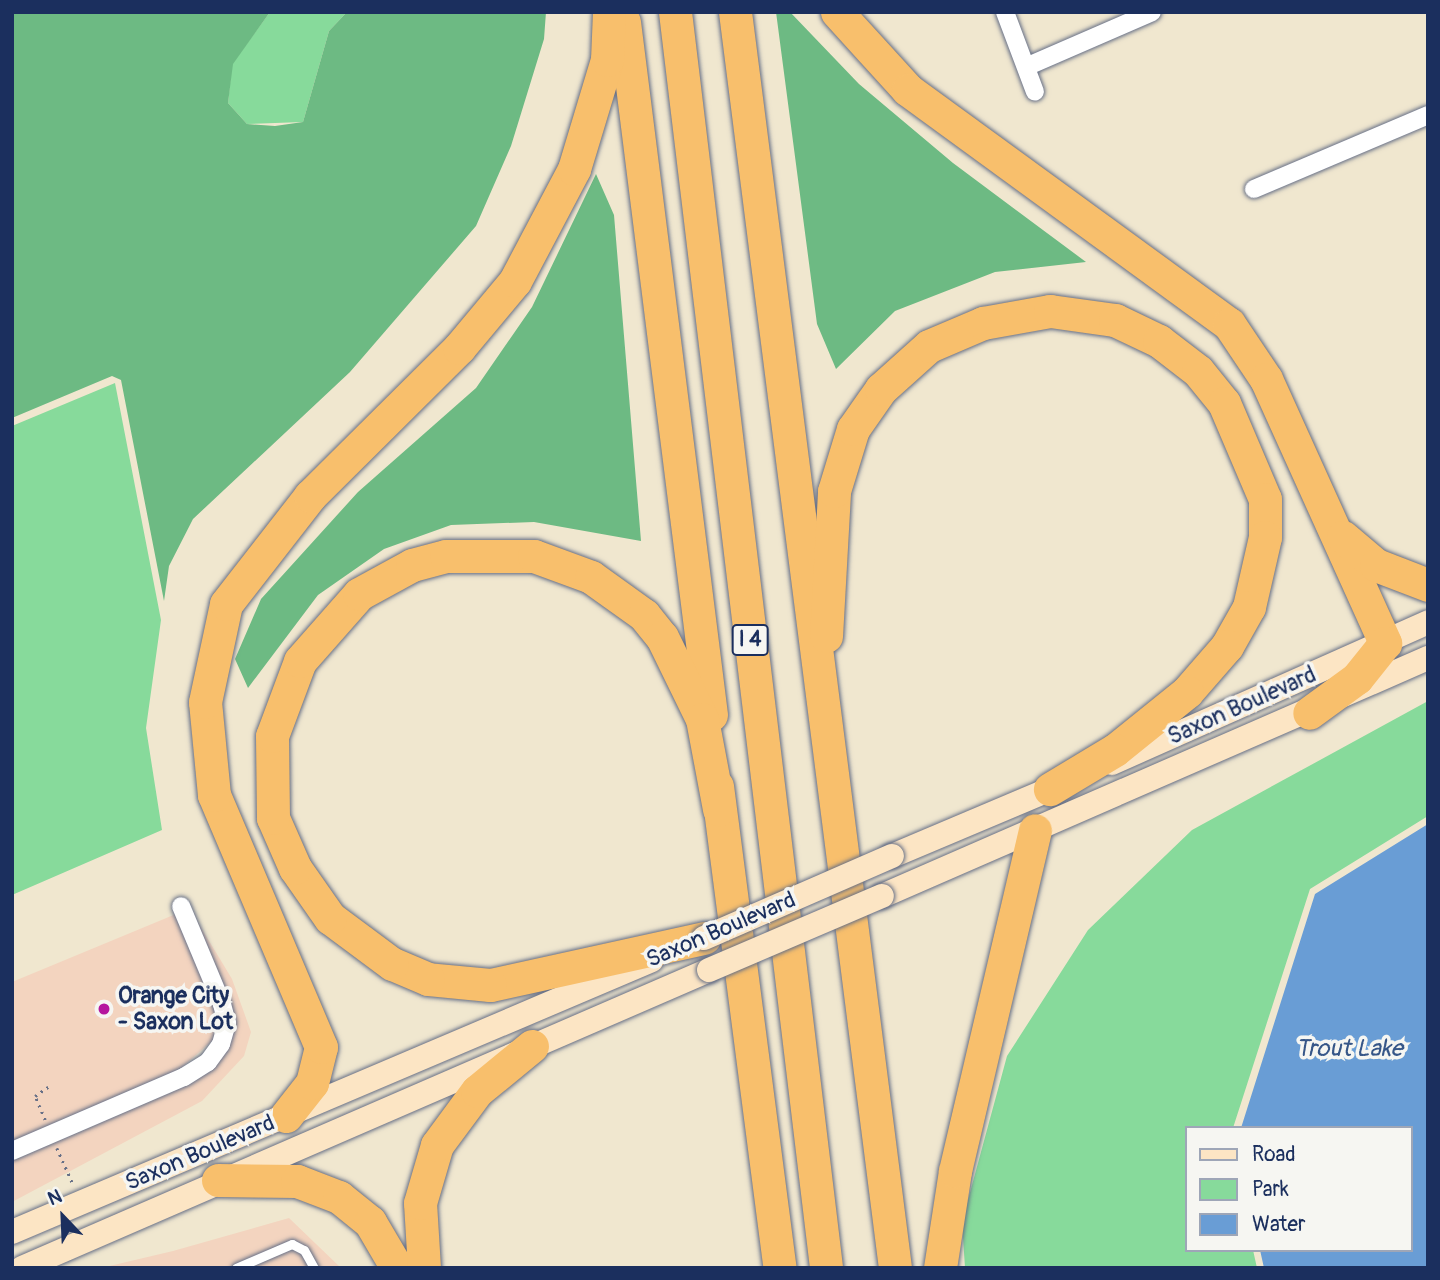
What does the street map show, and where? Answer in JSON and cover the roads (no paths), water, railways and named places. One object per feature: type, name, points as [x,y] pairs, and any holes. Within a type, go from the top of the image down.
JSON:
[{"type":"highway","points":[[286,1116],[312,1083],[321,1047],[214,795],[205,702],[226,604],[310,496],[458,348],[516,281],[574,169],[607,60],[609,12]]},
{"type":"highway","points":[[623,12],[700,601],[719,809],[780,1268]]},
{"type":"highway","name":"I 4","points":[[675,12],[826,1268]]},
{"type":"highway","points":[[736,12],[821,723],[895,1268]]},
{"type":"highway","points":[[837,12],[908,90],[1160,268],[1229,324],[1266,379],[1385,643],[1357,678],[1309,713]]},
{"type":"highway","points":[[821,723],[834,491],[853,429],[880,389],[929,346],[983,323],[1050,311],[1115,320],[1159,341],[1198,371],[1224,403],[1265,499],[1265,537],[1249,607],[1227,646],[1170,707],[1050,789]]},
{"type":"highway","points":[[1334,526],[1376,565],[1428,584]]},
{"type":"highway","points":[[707,954],[490,985],[428,979],[391,964],[331,918],[295,868],[273,818],[272,736],[300,661],[359,594],[446,556],[534,556],[603,584],[662,637],[702,719],[719,809]]},
{"type":"highway","points":[[940,1268],[954,1171],[1035,830]]},
{"type":"highway","points":[[424,1268],[421,1203],[437,1145],[478,1091],[532,1046]]},
{"type":"highway","points":[[218,1180],[297,1181],[339,1197],[370,1222],[397,1268]]},
{"type":"highway","points":[[763,1268],[771,1201]]},
{"type":"main road","name":"Saxon Boulevard","points":[[22,1268],[218,1180],[532,1046],[892,856],[1428,622]]},
{"type":"main road","name":"Saxon Boulevard","points":[[12,1232],[286,1116],[707,954],[882,896],[1309,713],[1428,657]]},
{"type":"street","points":[[1005,12],[1028,66],[1035,92]]},
{"type":"street","points":[[1028,66],[1153,12]]},
{"type":"street","points":[[1254,189],[1428,115]]},
{"type":"street","points":[[12,1151],[184,1077],[208,1062],[221,1044],[227,1023],[222,1004],[181,906]]},
{"type":"lane","points":[[236,1268],[292,1244],[304,1250],[314,1268]]},
{"type":"water","name":"Trout Lake","points":[[1428,824],[1428,1268],[1264,1268],[1260,1252],[1412,1252],[1412,1126],[1242,1126],[1315,894]]},
{"type":"place","name":"Orange City - Saxon Lot","points":[[104,1009]]}]
